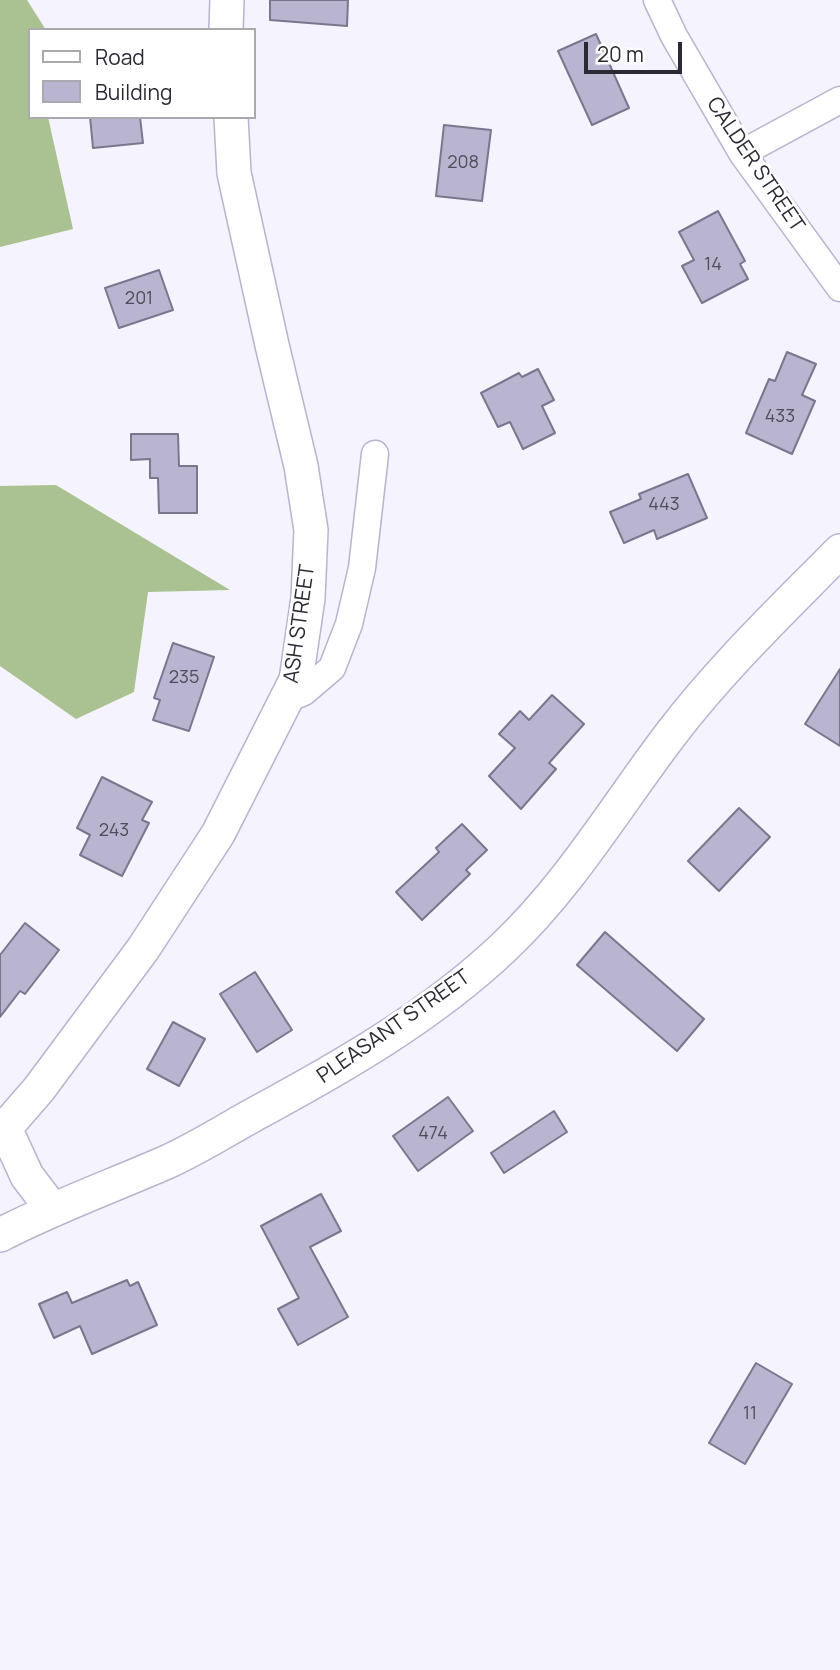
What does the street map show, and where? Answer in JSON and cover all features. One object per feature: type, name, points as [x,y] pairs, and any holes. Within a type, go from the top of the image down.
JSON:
[{"type":"street","points":[[226,28],[227,0]]},
{"type":"street","name":"CALDER STREET","points":[[657,0],[674,36],[742,153],[840,288]]},
{"type":"street","points":[[742,153],[840,100]]},
{"type":"street","name":"ASH STREET","points":[[2,1131],[39,1089],[143,949],[211,846],[296,680],[308,598],[311,530],[301,466],[234,173],[231,119]]},
{"type":"street","points":[[287,699],[304,692],[332,668],[349,624],[362,568],[375,454]]},
{"type":"street","name":"PLEASANT STREET","points":[[0,1235],[170,1160],[312,1083],[386,1038],[441,1000],[503,948],[545,904],[672,733],[756,636],[840,551]]},
{"type":"street","points":[[2,1131],[27,1176],[53,1210]]},
{"type":"green space","points":[[0,0],[27,0],[45,28],[28,28],[28,119],[48,119],[73,229],[0,247]]},
{"type":"green space","points":[[56,485],[230,590],[148,592],[134,692],[76,719],[0,666],[0,486]]},
{"type":"building","points":[[270,0],[348,0],[347,26],[270,20]]},
{"type":"building","points":[[596,34],[629,108],[592,125],[558,51]]},
{"type":"building","points":[[90,119],[140,119],[143,143],[93,148]]},
{"type":"building","points":[[444,125],[491,130],[482,201],[436,196]]},
{"type":"building","points":[[718,211],[745,261],[740,264],[748,279],[702,303],[682,266],[694,260],[679,232]]},
{"type":"building","points":[[159,270],[173,310],[119,328],[105,288]]},
{"type":"building","points":[[787,352],[816,364],[802,395],[815,401],[792,454],[746,433],[769,379],[775,381]]},
{"type":"building","points":[[538,369],[554,400],[542,406],[555,433],[523,449],[510,422],[498,427],[481,393],[519,373],[522,377]]},
{"type":"building","points":[[131,434],[178,434],[179,466],[197,466],[197,513],[159,513],[158,478],[150,478],[150,459],[131,460]]},
{"type":"building","points":[[688,474],[707,518],[657,539],[654,530],[624,543],[610,512],[641,499],[639,494]]},
{"type":"building","points":[[173,643],[214,657],[189,731],[153,720],[160,700],[154,698]]},
{"type":"building","points":[[840,669],[840,746],[805,724]]},
{"type":"building","points":[[552,695],[584,724],[549,763],[556,769],[521,809],[489,776],[515,748],[499,734],[520,711],[529,720]]},
{"type":"building","points":[[102,777],[152,802],[142,820],[149,823],[122,876],[80,855],[90,835],[77,828]]},
{"type":"building","points":[[739,808],[770,837],[719,891],[688,861]]},
{"type":"building","points":[[462,824],[487,850],[466,870],[470,874],[422,920],[396,892],[439,852],[436,848]]},
{"type":"building","points":[[25,923],[59,950],[25,994],[20,991],[0,1017],[0,955]]},
{"type":"building","points":[[605,932],[704,1019],[677,1051],[577,965]]},
{"type":"building","points":[[255,972],[292,1030],[257,1052],[220,994]]},
{"type":"building","points":[[173,1022],[205,1039],[179,1086],[147,1069]]},
{"type":"building","points":[[448,1097],[473,1131],[418,1171],[393,1136]]},
{"type":"building","points":[[554,1111],[567,1132],[504,1173],[491,1153]]},
{"type":"building","points":[[321,1194],[341,1231],[310,1247],[348,1317],[298,1345],[278,1309],[299,1298],[261,1226]]},
{"type":"building","points":[[127,1280],[130,1286],[138,1282],[157,1325],[92,1354],[80,1326],[54,1338],[39,1304],[67,1292],[72,1303]]},
{"type":"building","points":[[756,1363],[792,1384],[745,1464],[709,1443]]}]
